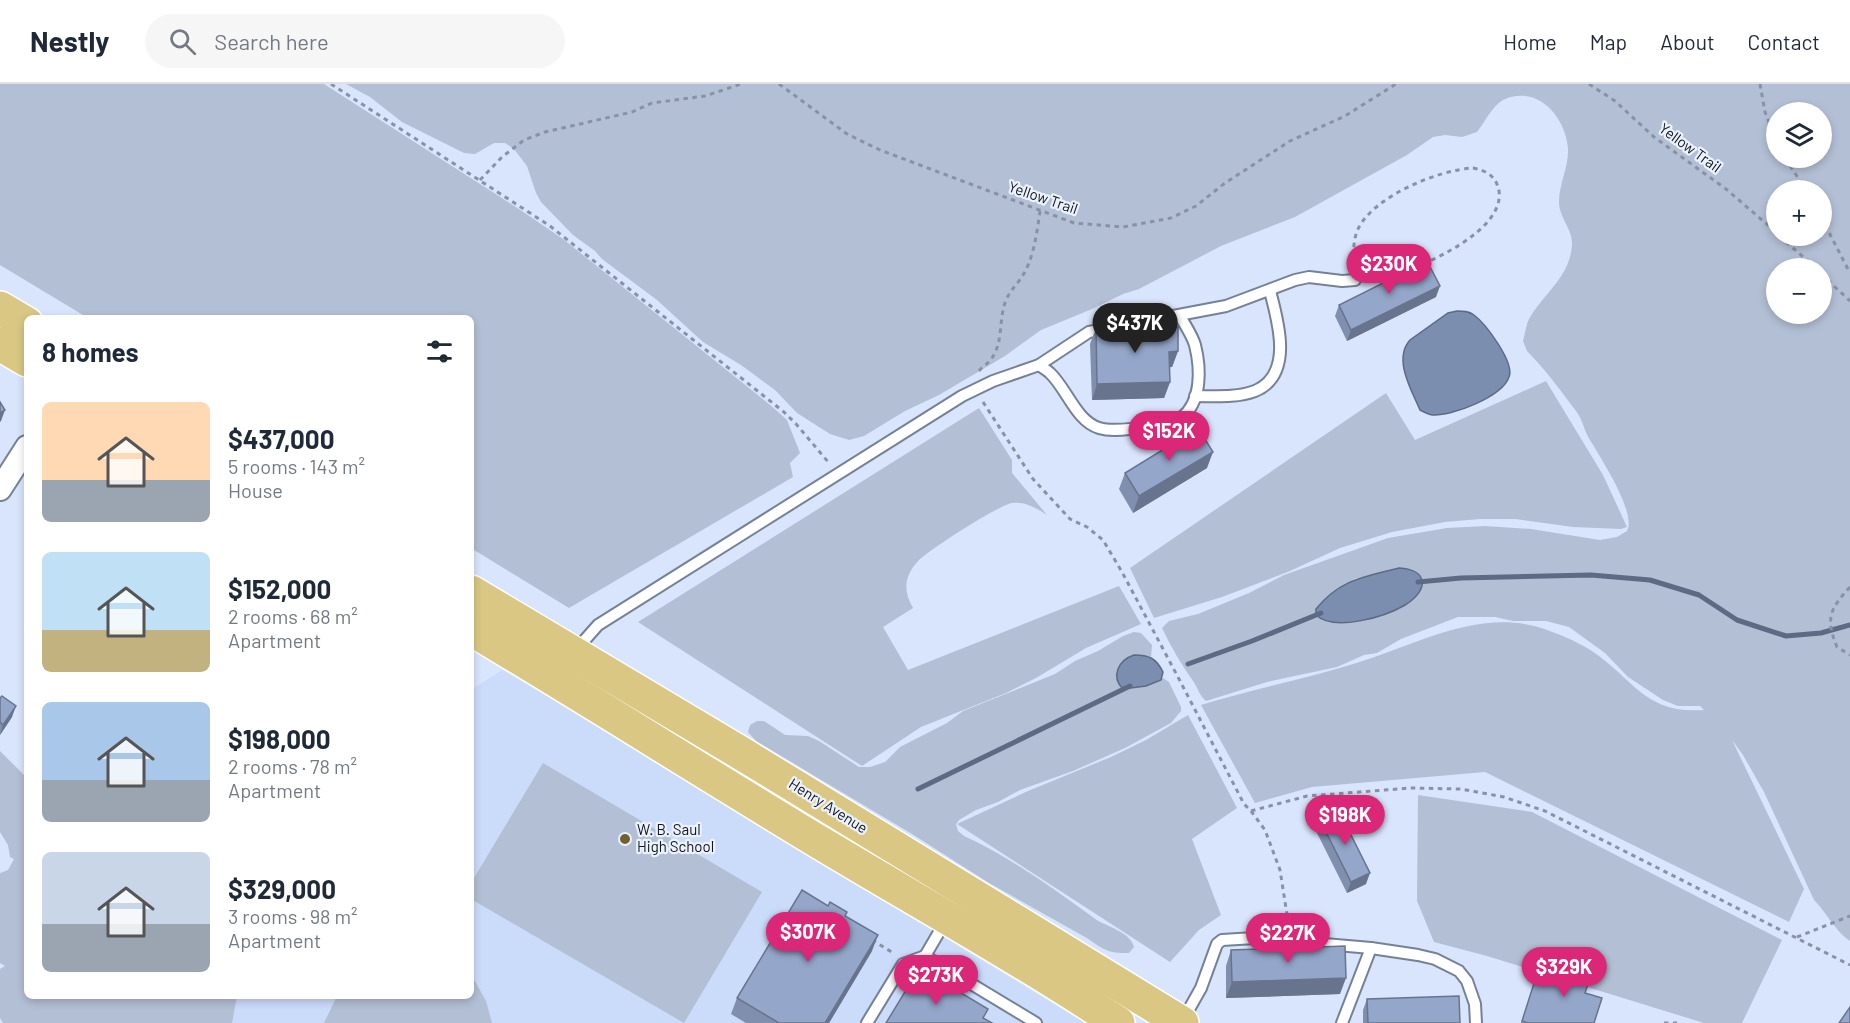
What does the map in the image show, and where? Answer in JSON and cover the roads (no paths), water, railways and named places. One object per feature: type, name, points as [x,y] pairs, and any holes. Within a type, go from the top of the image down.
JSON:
[{"type":"main road","points":[[0,308],[24,322]]},
{"type":"main road","points":[[0,344],[24,358]]},
{"type":"main road","name":"Henry Avenue","points":[[474,594],[565,668]]},
{"type":"main road","name":"Henry Avenue","points":[[474,630],[565,668],[744,755],[956,904],[1067,989],[1118,1023]]},
{"type":"main road","name":"Henry Avenue","points":[[956,904],[1182,1023]]},
{"type":"street","points":[[0,489],[24,452]]},
{"type":"lane","points":[[565,668],[581,642],[598,625],[975,389],[1039,365],[1089,332],[1226,306],[1309,277],[1342,281],[1355,280]]},
{"type":"lane","points":[[1196,396],[1232,396],[1256,390],[1270,380],[1278,368],[1280,348],[1277,318],[1270,291]]},
{"type":"lane","points":[[1039,365],[1052,374],[1090,424],[1112,430],[1163,426],[1180,419],[1194,405],[1196,396],[1198,364],[1194,343],[1180,316]]},
{"type":"lane","points":[[867,1023],[903,964],[925,956],[956,904]]},
{"type":"lane","points":[[1182,1023],[1201,988],[1214,950],[1222,940],[1255,938],[1371,948],[1418,955],[1447,964],[1467,981],[1475,1004],[1476,1023]]},
{"type":"lane","points":[[1342,1023],[1371,948]]},
{"type":"lane","points":[[925,956],[1036,1023]]},
{"type":"waterway","points":[[1418,582],[1461,578],[1591,575],[1650,580],[1699,595],[1737,620],[1786,636],[1821,633],[1850,625]]},
{"type":"waterway","points":[[1188,664],[1321,613]]},
{"type":"waterway","points":[[918,789],[1130,686]]},
{"type":"place","name":"W. B. Saul High School","points":[[625,839]]}]
